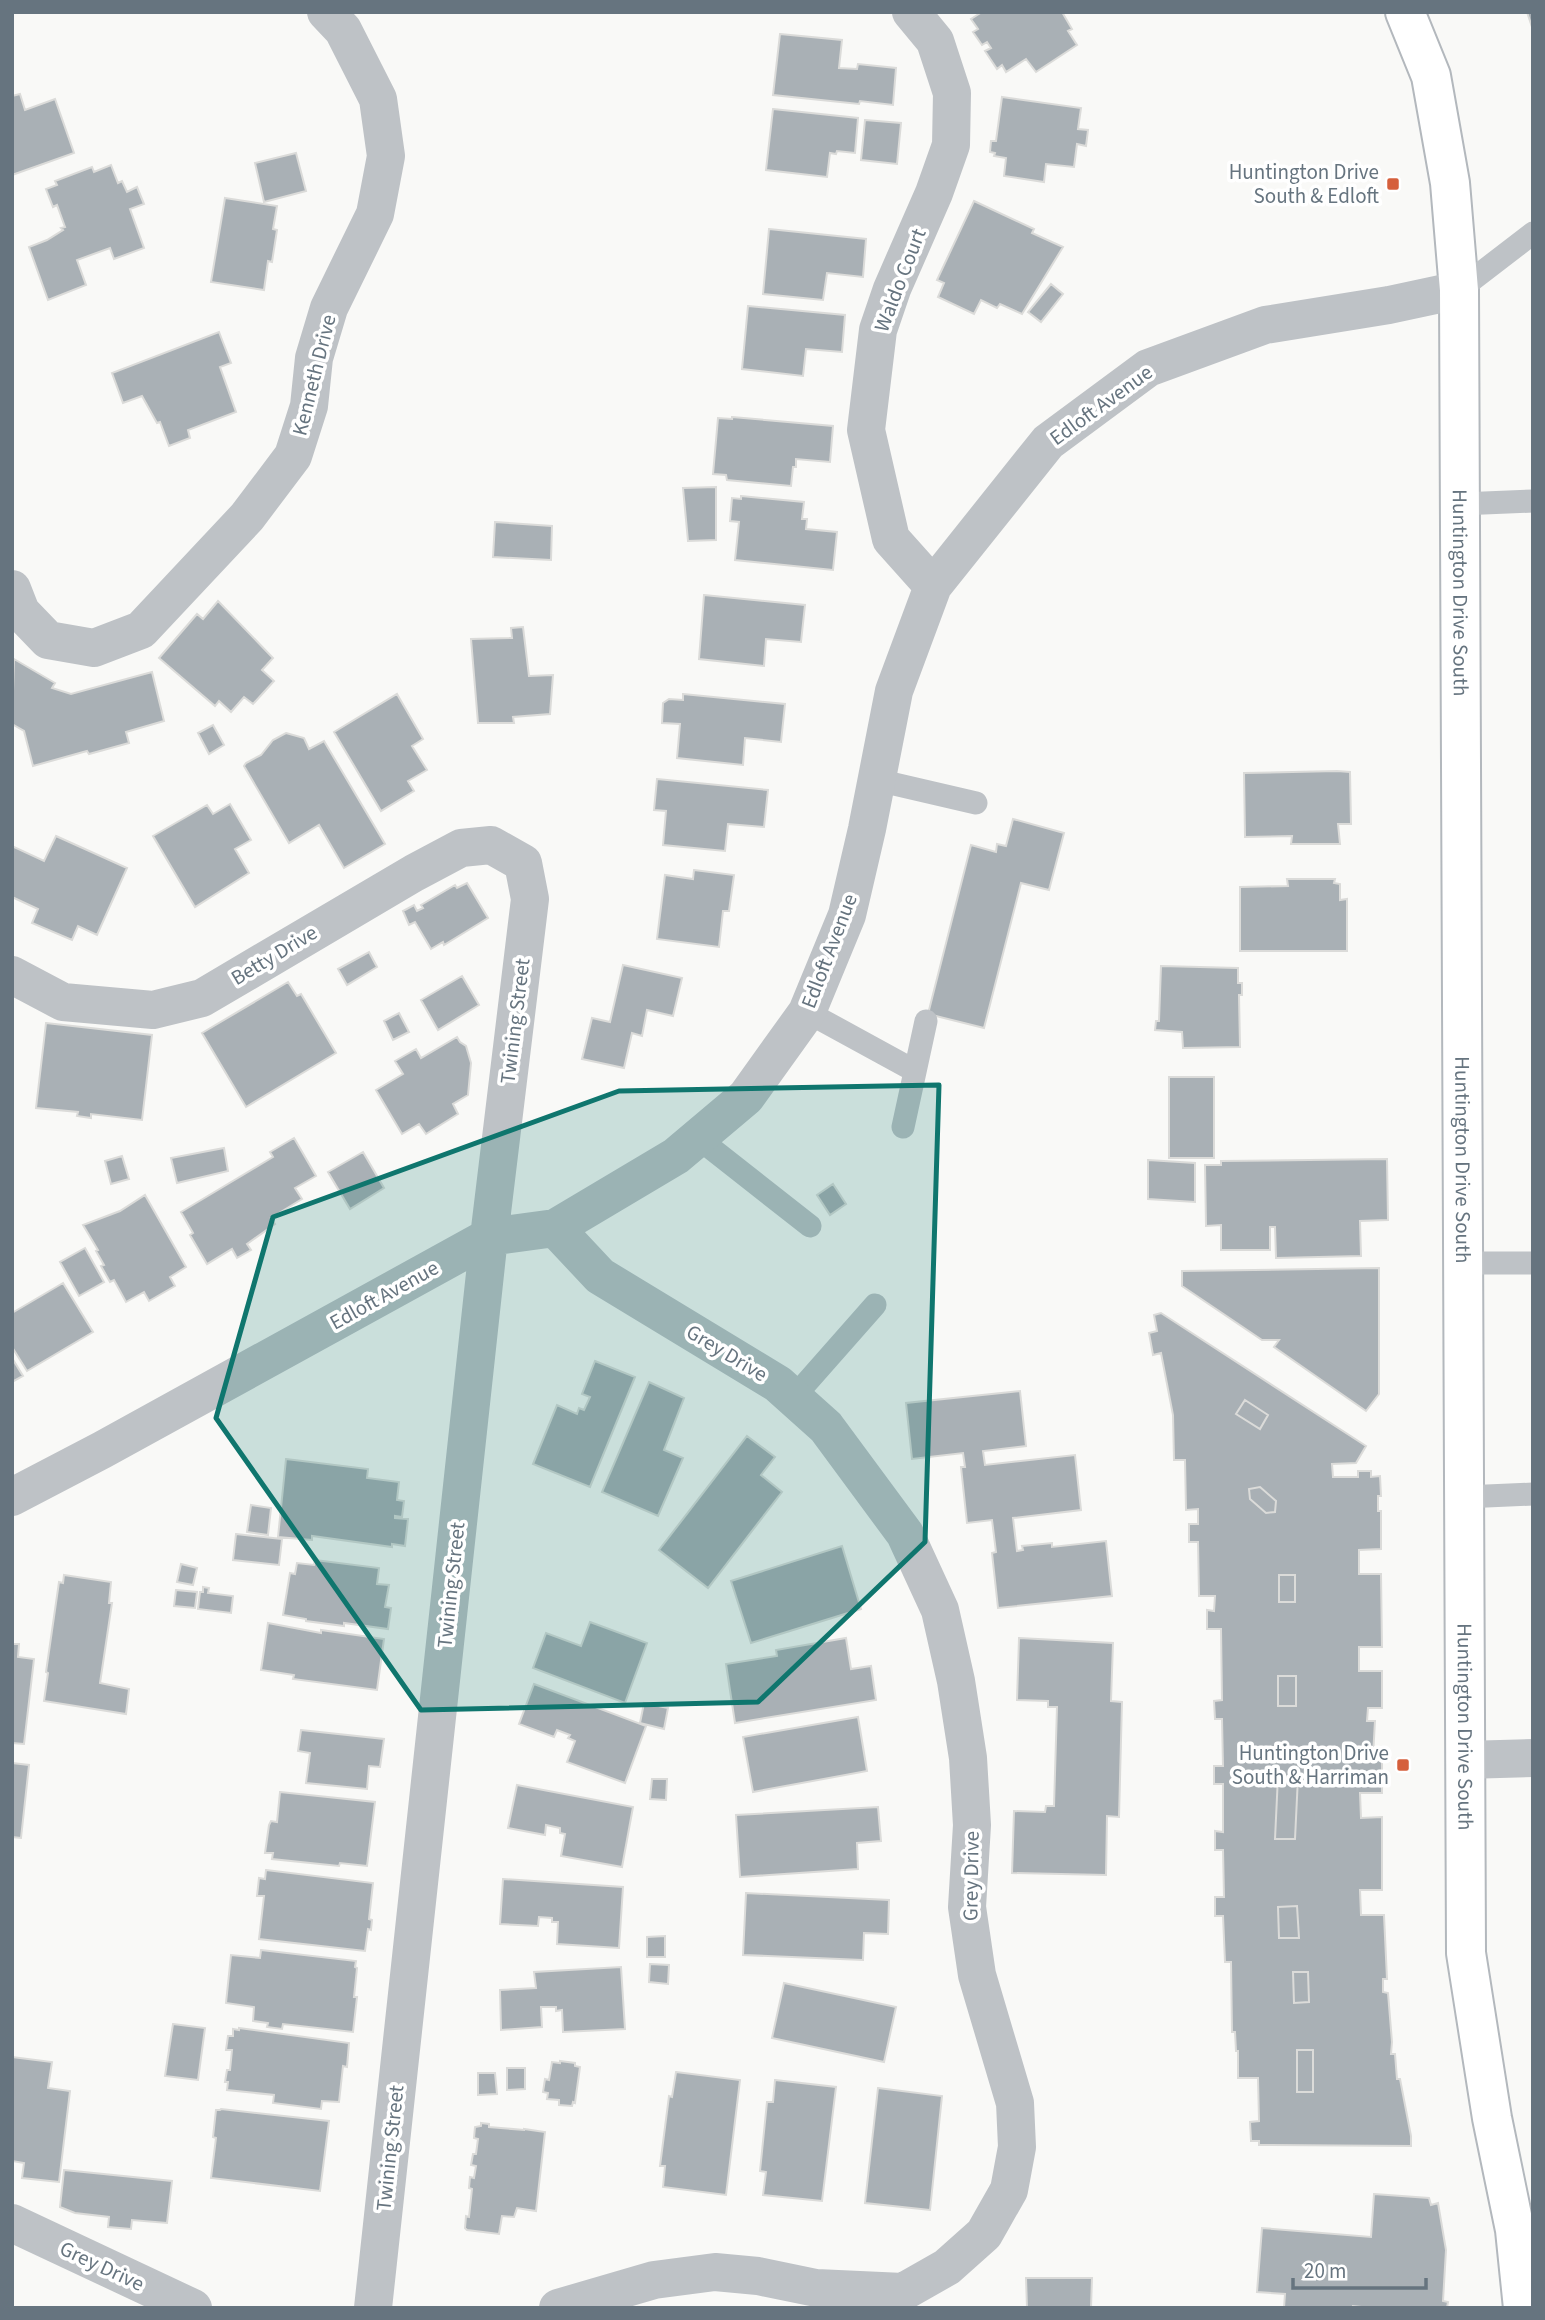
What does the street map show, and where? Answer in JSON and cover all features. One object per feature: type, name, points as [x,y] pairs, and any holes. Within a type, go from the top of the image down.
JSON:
[{"type":"street","name":"Kenneth Drive","points":[[12,589],[21,612],[48,640],[94,648],[141,630],[247,517],[293,456],[309,406],[314,358],[329,308],[375,214],[386,156],[378,99],[343,30],[326,12]]},
{"type":"street","name":"Waldo Court","points":[[911,12],[935,41],[952,93],[951,145],[878,330],[866,430],[891,539],[933,586]]},
{"type":"street","name":"Huntington Drive South","points":[[1405,12],[1431,76],[1450,183],[1459,290],[1465,1953],[1492,2118],[1515,2230],[1523,2308]]},
{"type":"street","name":"Edloft Avenue","points":[[12,1497],[489,1237],[555,1228],[676,1156],[698,1138],[746,1097],[807,1012],[847,915],[894,691],[933,586],[1048,442],[1148,368],[1265,325],[1389,305],[1459,290]]},
{"type":"street","name":"Betty Drive","points":[[12,975],[63,1002],[153,1010],[201,998],[461,848],[491,845],[523,863]]},
{"type":"street","name":"Twining Street","points":[[373,2308],[489,1237],[530,899],[523,863]]},
{"type":"street","name":"Grey Drive","points":[[555,1228],[600,1276],[779,1384],[827,1427],[905,1535],[940,1610],[956,1681],[968,1758],[972,1825],[967,1908],[977,1975],[1015,2103],[1017,2147],[1009,2190],[985,2234],[947,2267],[903,2291],[816,2288],[758,2276],[715,2272],[654,2280],[558,2308]]},
{"type":"street","points":[[1465,1760],[1533,1758]]},
{"type":"street","name":"Grey Drive","points":[[12,2223],[193,2308]]},
{"type":"lane","points":[[1459,290],[1533,233]]},
{"type":"lane","points":[[1460,505],[1533,501]]},
{"type":"lane","points":[[877,780],[976,803]]},
{"type":"lane","points":[[807,1012],[915,1070]]},
{"type":"lane","points":[[903,1127],[926,1021]]},
{"type":"lane","points":[[698,1138],[810,1226]]},
{"type":"lane","points":[[1463,1263],[1533,1263]]},
{"type":"lane","points":[[793,1398],[875,1305]]},
{"type":"lane","points":[[1464,1497],[1533,1494]]},
{"type":"highlighted area","points":[[939,1085],[925,1542],[758,1702],[421,1710],[216,1418],[273,1217],[619,1091]]},
{"type":"building","points":[[982,12],[1062,12],[1072,29],[1068,31],[1077,45],[1036,72],[1026,59],[1006,72],[1002,65],[997,69],[985,51],[991,48],[987,42],[982,45],[973,32],[978,29],[971,19]]},
{"type":"building","points":[[1527,12],[1533,12],[1533,30]]},
{"type":"building","points":[[780,34],[842,40],[839,68],[857,69],[858,64],[896,68],[893,105],[773,95]]},
{"type":"building","points":[[20,94],[25,110],[55,99],[74,153],[12,175],[12,96]]},
{"type":"building","points":[[1002,97],[1081,108],[1078,129],[1088,130],[1086,146],[1077,144],[1074,167],[1046,164],[1044,182],[1004,176],[1006,158],[994,156],[995,153],[990,152],[991,141],[996,141]]},
{"type":"building","points":[[773,109],[858,118],[855,153],[830,153],[827,177],[766,170]]},
{"type":"building","points":[[865,120],[901,123],[897,164],[861,160]]},
{"type":"building","points":[[296,153],[306,191],[264,202],[255,163]]},
{"type":"building","points":[[111,165],[118,183],[122,181],[127,192],[137,187],[144,204],[130,209],[144,248],[114,259],[110,248],[77,260],[86,285],[48,300],[29,247],[47,240],[65,227],[57,205],[53,207],[46,189],[57,185],[55,181],[92,167],[94,172]]},
{"type":"building","points":[[225,198],[277,206],[273,229],[277,230],[272,262],[268,261],[264,290],[211,282]]},
{"type":"building","points":[[974,201],[1034,229],[1032,233],[1063,247],[1022,314],[1000,304],[997,308],[981,300],[974,314],[938,297],[944,283],[937,280]]},
{"type":"building","points":[[769,229],[866,239],[863,277],[827,273],[823,300],[763,294]]},
{"type":"building","points":[[1051,284],[1063,294],[1041,322],[1028,312]]},
{"type":"building","points":[[748,306],[845,315],[842,352],[806,349],[803,376],[742,369]]},
{"type":"building","points":[[219,332],[231,363],[220,367],[236,412],[188,430],[190,438],[169,446],[160,422],[157,423],[142,396],[123,403],[112,373]]},
{"type":"building","points":[[718,418],[833,426],[830,462],[796,459],[791,486],[727,480],[726,475],[713,474]]},
{"type":"building","points":[[716,487],[716,540],[688,541],[683,488]]},
{"type":"building","points":[[741,496],[804,502],[802,519],[807,519],[806,529],[837,532],[833,570],[735,560],[739,522],[730,521],[732,498],[741,499]]},
{"type":"building","points":[[495,522],[552,526],[551,560],[493,557]]},
{"type":"building","points":[[704,595],[805,605],[801,642],[766,639],[764,666],[699,659]]},
{"type":"building","points":[[218,601],[273,658],[262,670],[274,681],[253,704],[244,697],[231,712],[219,701],[215,706],[159,658],[197,614],[203,619]]},
{"type":"building","points":[[523,627],[529,676],[553,675],[550,714],[513,717],[514,723],[478,723],[471,639],[512,638],[511,628]]},
{"type":"building","points":[[14,659],[55,683],[52,688],[71,694],[152,672],[164,721],[126,732],[129,743],[33,766],[24,731],[12,724]]},
{"type":"building","points":[[397,694],[423,739],[412,746],[427,770],[408,781],[414,791],[381,811],[334,732]]},
{"type":"building","points":[[683,694],[785,704],[781,742],[745,738],[743,765],[677,758],[680,724],[662,723],[663,703],[669,699],[683,700]]},
{"type":"building","points":[[213,725],[224,745],[209,754],[198,733]]},
{"type":"building","points":[[286,733],[304,738],[309,749],[324,741],[385,844],[344,868],[319,825],[289,843],[244,766],[261,755],[273,740]]},
{"type":"building","points":[[1350,772],[1351,824],[1338,824],[1340,844],[1291,844],[1292,836],[1245,837],[1244,773]]},
{"type":"building","points":[[657,779],[768,790],[764,827],[728,824],[725,851],[663,845],[666,811],[654,810]]},
{"type":"building","points":[[230,804],[251,840],[235,849],[249,873],[195,907],[153,836],[207,805],[213,814]]},
{"type":"building","points":[[1013,819],[1064,833],[1049,890],[1021,883],[984,1028],[928,1014],[971,845],[996,852],[997,844],[1006,846]]},
{"type":"building","points":[[56,836],[127,868],[97,935],[78,926],[72,940],[32,923],[38,909],[12,897],[12,846],[44,861]]},
{"type":"building","points":[[694,870],[734,875],[729,911],[723,911],[719,947],[657,939],[665,875],[693,879]]},
{"type":"building","points":[[1287,879],[1335,879],[1334,883],[1340,884],[1340,900],[1347,899],[1347,951],[1240,951],[1240,887],[1288,886]]},
{"type":"building","points":[[467,883],[488,918],[444,945],[443,942],[431,949],[415,922],[409,925],[403,911],[414,905],[417,911],[423,908],[421,905],[455,885],[457,888]]},
{"type":"building","points":[[369,952],[377,967],[347,985],[338,969]]},
{"type":"building","points":[[623,965],[682,978],[673,1016],[647,1010],[642,1036],[632,1033],[624,1068],[582,1059],[592,1018],[610,1022]]},
{"type":"building","points":[[1161,966],[1238,968],[1238,983],[1242,983],[1242,995],[1239,995],[1240,1047],[1183,1048],[1182,1032],[1155,1030],[1156,1021],[1159,1021]]},
{"type":"building","points":[[462,976],[479,1005],[438,1030],[421,1000]]},
{"type":"building","points":[[288,982],[297,996],[301,994],[336,1053],[246,1107],[202,1033]]},
{"type":"building","points":[[399,1013],[409,1032],[393,1040],[384,1021]]},
{"type":"building","points":[[46,1023],[152,1035],[142,1120],[91,1114],[91,1118],[77,1116],[78,1112],[36,1108]]},
{"type":"building","points":[[457,1037],[466,1046],[471,1063],[468,1095],[453,1104],[458,1114],[426,1134],[419,1124],[402,1134],[376,1090],[403,1074],[395,1061],[416,1049],[421,1058]]},
{"type":"building","points":[[1169,1077],[1214,1077],[1214,1158],[1169,1158]]},
{"type":"building","points":[[294,1138],[316,1176],[295,1188],[302,1199],[271,1218],[275,1224],[247,1244],[251,1250],[237,1258],[232,1249],[207,1264],[190,1235],[193,1233],[181,1212],[273,1157],[270,1152]]},
{"type":"building","points":[[224,1148],[228,1171],[177,1183],[171,1158]]},
{"type":"building","points":[[363,1152],[384,1188],[350,1209],[328,1172]]},
{"type":"building","points":[[122,1156],[129,1179],[111,1184],[105,1161]]},
{"type":"building","points":[[1387,1159],[1388,1220],[1360,1221],[1361,1256],[1276,1258],[1275,1227],[1270,1227],[1270,1250],[1221,1250],[1221,1225],[1206,1226],[1205,1165],[1221,1165],[1221,1161]]},
{"type":"building","points":[[1148,1160],[1195,1163],[1195,1202],[1148,1199]]},
{"type":"building","points":[[833,1184],[846,1204],[830,1215],[817,1195]]},
{"type":"building","points":[[145,1195],[186,1267],[170,1277],[175,1286],[149,1301],[144,1292],[126,1302],[114,1280],[110,1282],[101,1266],[104,1265],[96,1251],[98,1250],[83,1225],[120,1211]]},
{"type":"building","points":[[85,1248],[104,1282],[79,1296],[60,1262]]},
{"type":"building","points":[[1379,1268],[1379,1394],[1366,1411],[1274,1347],[1279,1340],[1262,1340],[1182,1286],[1182,1271]]},
{"type":"building","points":[[63,1283],[93,1332],[27,1371],[12,1347],[12,1313]]},
{"type":"building","points":[[1161,1313],[1366,1446],[1356,1463],[1332,1464],[1333,1477],[1358,1477],[1358,1471],[1371,1471],[1371,1477],[1380,1476],[1381,1496],[1378,1496],[1378,1511],[1381,1511],[1381,1549],[1359,1550],[1359,1574],[1381,1574],[1382,1647],[1359,1647],[1359,1671],[1382,1671],[1382,1708],[1368,1708],[1367,1721],[1375,1721],[1373,1756],[1382,1756],[1382,1793],[1360,1793],[1361,1818],[1382,1817],[1382,1890],[1360,1890],[1361,1915],[1384,1915],[1387,1979],[1383,1979],[1383,1992],[1388,1993],[1391,2054],[1395,2054],[1397,2079],[1400,2079],[1411,2146],[1259,2145],[1259,2141],[1251,2141],[1250,2122],[1259,2121],[1258,2078],[1238,2078],[1238,2051],[1235,2032],[1232,2032],[1231,1962],[1225,1962],[1223,1916],[1215,1916],[1215,1897],[1224,1897],[1223,1850],[1215,1850],[1215,1831],[1223,1832],[1223,1784],[1214,1784],[1214,1766],[1223,1766],[1222,1719],[1215,1719],[1214,1701],[1222,1700],[1221,1629],[1207,1629],[1207,1610],[1214,1611],[1215,1596],[1199,1596],[1198,1542],[1189,1542],[1189,1524],[1198,1524],[1198,1509],[1186,1510],[1185,1460],[1174,1460],[1173,1415],[1161,1353],[1153,1355],[1149,1333],[1157,1331],[1154,1315]],"holes":[[[1245,1400],[1268,1415],[1260,1429],[1236,1414]],[[1260,1487],[1276,1501],[1275,1512],[1266,1513],[1250,1499],[1249,1489]],[[1279,1575],[1295,1575],[1295,1602],[1279,1602]],[[1278,1676],[1296,1676],[1296,1706],[1278,1706]],[[1278,1776],[1298,1777],[1295,1839],[1275,1839]],[[1297,1906],[1299,1938],[1279,1938],[1278,1907]],[[1293,1972],[1308,1972],[1309,2002],[1294,2003]],[[1297,2050],[1313,2050],[1313,2092],[1297,2092]]]},
{"type":"building","points":[[12,1358],[23,1376],[12,1382]]},
{"type":"building","points":[[595,1361],[635,1377],[590,1487],[533,1464],[557,1405],[577,1414],[579,1408],[584,1410],[590,1397],[582,1394]]},
{"type":"building","points":[[649,1382],[684,1398],[664,1450],[683,1458],[658,1516],[602,1492]]},
{"type":"building","points":[[1020,1391],[1026,1446],[983,1451],[985,1465],[1075,1455],[1081,1510],[1013,1518],[1017,1551],[1023,1550],[1022,1546],[1052,1543],[1052,1547],[1106,1541],[1112,1596],[998,1608],[992,1553],[996,1552],[992,1520],[967,1523],[961,1467],[965,1467],[963,1453],[912,1459],[906,1403]]},
{"type":"building","points":[[1245,1400],[1268,1415],[1260,1429],[1236,1414]]},
{"type":"building","points":[[747,1436],[775,1457],[761,1475],[782,1492],[708,1588],[659,1550]]},
{"type":"building","points":[[286,1459],[368,1469],[367,1478],[399,1482],[397,1500],[404,1501],[402,1517],[395,1518],[408,1519],[405,1546],[392,1544],[392,1547],[312,1536],[312,1540],[278,1537]]},
{"type":"building","points":[[1260,1487],[1276,1501],[1275,1512],[1266,1513],[1250,1499],[1249,1489]]},
{"type":"building","points":[[251,1505],[271,1508],[268,1535],[247,1532]]},
{"type":"building","points":[[236,1534],[282,1539],[279,1565],[233,1560]]},
{"type":"building","points":[[842,1546],[861,1609],[751,1643],[731,1581]]},
{"type":"building","points":[[315,1560],[379,1568],[377,1584],[389,1585],[385,1607],[391,1608],[388,1629],[306,1621],[283,1615],[290,1573],[295,1574],[297,1563],[314,1565]]},
{"type":"building","points":[[181,1564],[197,1568],[193,1585],[177,1582]]},
{"type":"building","points":[[64,1575],[111,1582],[109,1603],[112,1603],[100,1683],[129,1689],[126,1714],[44,1701],[59,1582],[63,1583]]},
{"type":"building","points":[[1279,1575],[1295,1575],[1295,1602],[1279,1602]]},
{"type":"building","points":[[203,1587],[209,1588],[208,1593],[233,1596],[231,1613],[198,1609]]},
{"type":"building","points":[[176,1590],[197,1592],[195,1608],[174,1606]]},
{"type":"building","points":[[590,1622],[647,1643],[625,1703],[533,1668],[546,1633],[581,1646]]},
{"type":"building","points":[[268,1623],[321,1633],[321,1630],[384,1639],[377,1690],[293,1679],[294,1675],[261,1670]]},
{"type":"building","points":[[846,1638],[851,1669],[871,1666],[876,1700],[735,1723],[726,1664],[777,1656],[776,1650]]},
{"type":"building","points":[[1019,1638],[1113,1643],[1111,1701],[1122,1702],[1119,1817],[1107,1816],[1106,1875],[1012,1873],[1014,1811],[1045,1812],[1046,1806],[1054,1806],[1057,1707],[1048,1707],[1048,1701],[1017,1700]]},
{"type":"building","points":[[12,1644],[19,1644],[18,1657],[34,1659],[24,1744],[12,1743]]},
{"type":"building","points":[[1278,1676],[1296,1676],[1296,1706],[1278,1706]]},
{"type":"building","points":[[534,1684],[646,1726],[625,1783],[567,1762],[575,1741],[568,1738],[570,1735],[557,1730],[554,1737],[519,1724]]},
{"type":"building","points":[[644,1703],[668,1708],[664,1729],[640,1723]]},
{"type":"building","points":[[858,1717],[867,1771],[753,1792],[743,1737]]},
{"type":"building","points":[[301,1730],[384,1739],[380,1767],[369,1766],[367,1789],[306,1783],[310,1753],[298,1751]]},
{"type":"building","points":[[12,1763],[29,1765],[21,1838],[12,1837]]},
{"type":"building","points":[[1278,1776],[1298,1777],[1295,1839],[1275,1839]]},
{"type":"building","points":[[652,1779],[667,1779],[666,1800],[650,1799]]},
{"type":"building","points":[[517,1785],[633,1807],[622,1867],[561,1856],[565,1834],[560,1833],[560,1828],[546,1825],[545,1835],[508,1828]]},
{"type":"building","points":[[280,1792],[375,1802],[367,1866],[272,1859],[273,1853],[265,1853],[269,1825],[271,1821],[277,1822]]},
{"type":"building","points":[[878,1807],[881,1841],[857,1843],[858,1869],[740,1877],[736,1815]]},
{"type":"building","points":[[266,1870],[373,1883],[369,1919],[372,1920],[371,1930],[368,1929],[365,1951],[259,1939],[264,1896],[257,1896],[259,1878],[265,1879]]},
{"type":"building","points":[[503,1879],[623,1887],[619,1948],[557,1944],[558,1922],[552,1922],[552,1918],[539,1917],[538,1926],[500,1924]]},
{"type":"building","points":[[746,1893],[889,1900],[888,1934],[864,1933],[863,1960],[743,1955]]},
{"type":"building","points":[[1297,1906],[1299,1938],[1279,1938],[1278,1907]]},
{"type":"building","points":[[665,1936],[665,1957],[647,1957],[647,1937]]},
{"type":"building","points":[[261,1950],[356,1961],[354,1997],[357,1997],[353,2032],[283,2024],[282,2029],[267,2027],[268,2023],[253,2021],[254,2007],[226,2003],[231,1955],[260,1958]]},
{"type":"building","points":[[650,1964],[669,1965],[668,1984],[649,1982]]},
{"type":"building","points":[[621,1967],[625,2029],[563,2032],[562,2010],[556,2011],[556,2007],[541,2007],[542,2027],[501,2030],[500,1990],[536,1988],[534,1972]]},
{"type":"building","points":[[1293,1972],[1308,1972],[1309,2002],[1294,2003]]},
{"type":"building","points":[[784,1983],[896,2007],[884,2062],[772,2038]]},
{"type":"building","points":[[173,2024],[205,2028],[198,2080],[165,2076]]},
{"type":"building","points":[[233,2029],[349,2043],[339,2102],[322,2101],[321,2109],[273,2103],[274,2095],[227,2090],[228,2082],[225,2082],[227,2070],[230,2070],[232,2050],[226,2050],[228,2036],[233,2036]]},
{"type":"building","points":[[1297,2050],[1313,2050],[1313,2092],[1297,2092]]},
{"type":"building","points":[[12,2057],[52,2062],[48,2088],[70,2091],[59,2182],[22,2178],[24,2163],[12,2161]]},
{"type":"building","points":[[552,2062],[575,2063],[575,2066],[580,2067],[575,2103],[573,2102],[572,2106],[559,2105],[559,2100],[547,2099],[548,2093],[543,2092],[545,2079],[549,2080]]},
{"type":"building","points":[[507,2068],[525,2068],[525,2089],[507,2090]]},
{"type":"building","points":[[676,2072],[740,2080],[726,2195],[663,2187],[665,2166],[660,2166],[669,2096],[672,2097]]},
{"type":"building","points":[[478,2073],[495,2073],[497,2094],[478,2095]]},
{"type":"building","points":[[775,2080],[836,2087],[822,2201],[763,2195],[766,2172],[760,2171],[767,2102],[773,2102]]},
{"type":"building","points":[[878,2088],[942,2096],[930,2210],[865,2203]]},
{"type":"building","points":[[216,2110],[329,2121],[320,2191],[211,2178]]},
{"type":"building","points":[[481,2123],[489,2124],[489,2127],[545,2132],[536,2211],[517,2208],[514,2217],[502,2216],[499,2234],[465,2228],[472,2189],[469,2188],[470,2177],[474,2178],[476,2166],[471,2165],[478,2139],[474,2138],[475,2127],[481,2126]]},
{"type":"building","points":[[64,2170],[172,2181],[167,2223],[132,2220],[131,2229],[108,2227],[109,2217],[75,2213],[60,2207]]},
{"type":"building","points":[[1374,2194],[1429,2198],[1431,2205],[1438,2203],[1446,2250],[1443,2301],[1448,2302],[1447,2308],[1284,2308],[1285,2294],[1257,2292],[1262,2228],[1371,2237]]},
{"type":"building","points":[[1026,2278],[1092,2278],[1091,2308],[1027,2308]]},
{"type":"place","name":"Huntington Drive South & Edloft","points":[[1393,184]]},
{"type":"place","name":"Huntington Drive South & Harriman","points":[[1403,1765]]}]
